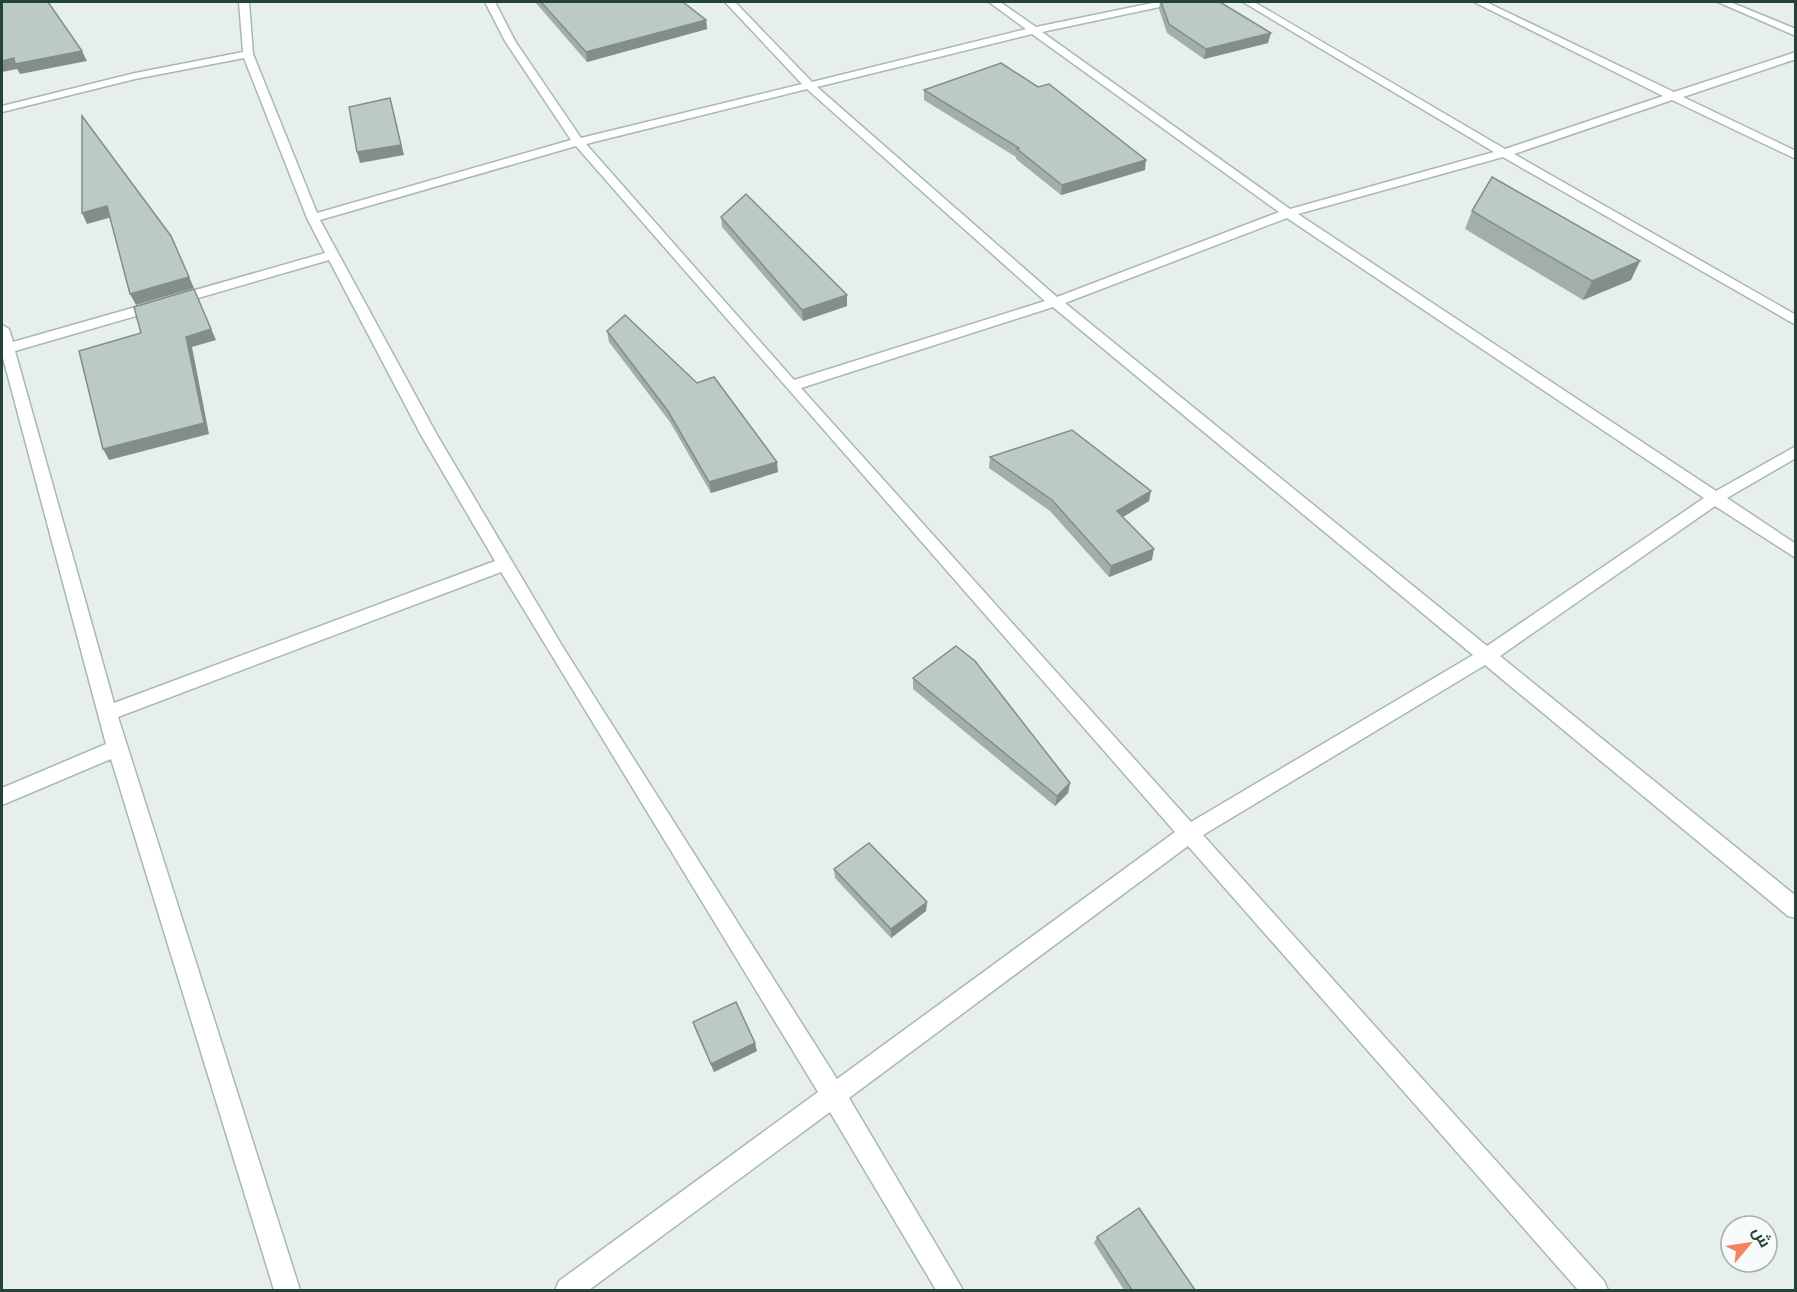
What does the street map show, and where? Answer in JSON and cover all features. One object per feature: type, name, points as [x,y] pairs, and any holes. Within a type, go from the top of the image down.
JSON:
[{"type":"street","points":[[244,2],[248,54],[313,218],[429,435],[558,654],[834,1096],[950,1290]]},
{"type":"street","points":[[490,2],[510,41],[578,142],[791,386],[1594,1290]]},
{"type":"street","points":[[730,2],[811,87],[1055,302],[1796,909]]},
{"type":"street","points":[[994,2],[1288,213],[1796,552]]},
{"type":"street","points":[[313,218],[578,142],[811,87],[1032,31],[1169,2]]},
{"type":"street","points":[[1248,2],[1796,321]]},
{"type":"street","points":[[1479,2],[1796,156]]},
{"type":"street","points":[[1723,2],[1796,33]]},
{"type":"street","points":[[2,110],[135,76],[248,54]]},
{"type":"street","points":[[791,386],[1055,302],[1288,213],[1504,153],[1675,98],[1796,55]]},
{"type":"street","points":[[287,1290],[117,748],[4,342],[331,255]]},
{"type":"street","points":[[568,1290],[1190,833],[1486,656],[1714,499],[1796,451]]},
{"type":"street","points":[[108,713],[504,564]]},
{"type":"street","points":[[2,797],[117,748]]},
{"type":"building","points":[[2,2],[48,2],[82,51],[15,64],[14,58],[2,61]]},
{"type":"building","points":[[541,2],[683,2],[706,20],[586,52]]},
{"type":"building","points":[[1161,2],[1220,2],[1271,33],[1206,49],[1169,24]]},
{"type":"building","points":[[1001,63],[1038,87],[1049,84],[1146,160],[1062,185],[1017,149],[1019,148],[924,90]]},
{"type":"building","points":[[390,98],[401,145],[357,152],[349,107]]},
{"type":"building","points":[[82,116],[171,236],[189,277],[130,294],[107,206],[82,213]]},
{"type":"building","points":[[1492,177],[1640,261],[1592,281],[1472,211]]},
{"type":"building","points":[[746,194],[847,295],[802,310],[721,217]]},
{"type":"building","points":[[194,289],[211,329],[186,337],[204,423],[103,449],[79,351],[141,333],[134,307]]},
{"type":"building","points":[[625,315],[697,383],[714,377],[777,462],[709,482],[668,411],[607,331]]},
{"type":"building","points":[[1072,430],[1151,491],[1117,511],[1154,549],[1111,566],[1052,500],[990,457]]},
{"type":"building","points":[[956,646],[975,661],[1070,783],[1057,796],[913,678]]},
{"type":"building","points":[[869,843],[927,902],[891,929],[834,869]]},
{"type":"building","points":[[736,1002],[755,1043],[711,1064],[693,1022]]},
{"type":"building","points":[[1139,1208],[1195,1290],[1132,1290],[1097,1237]]}]
